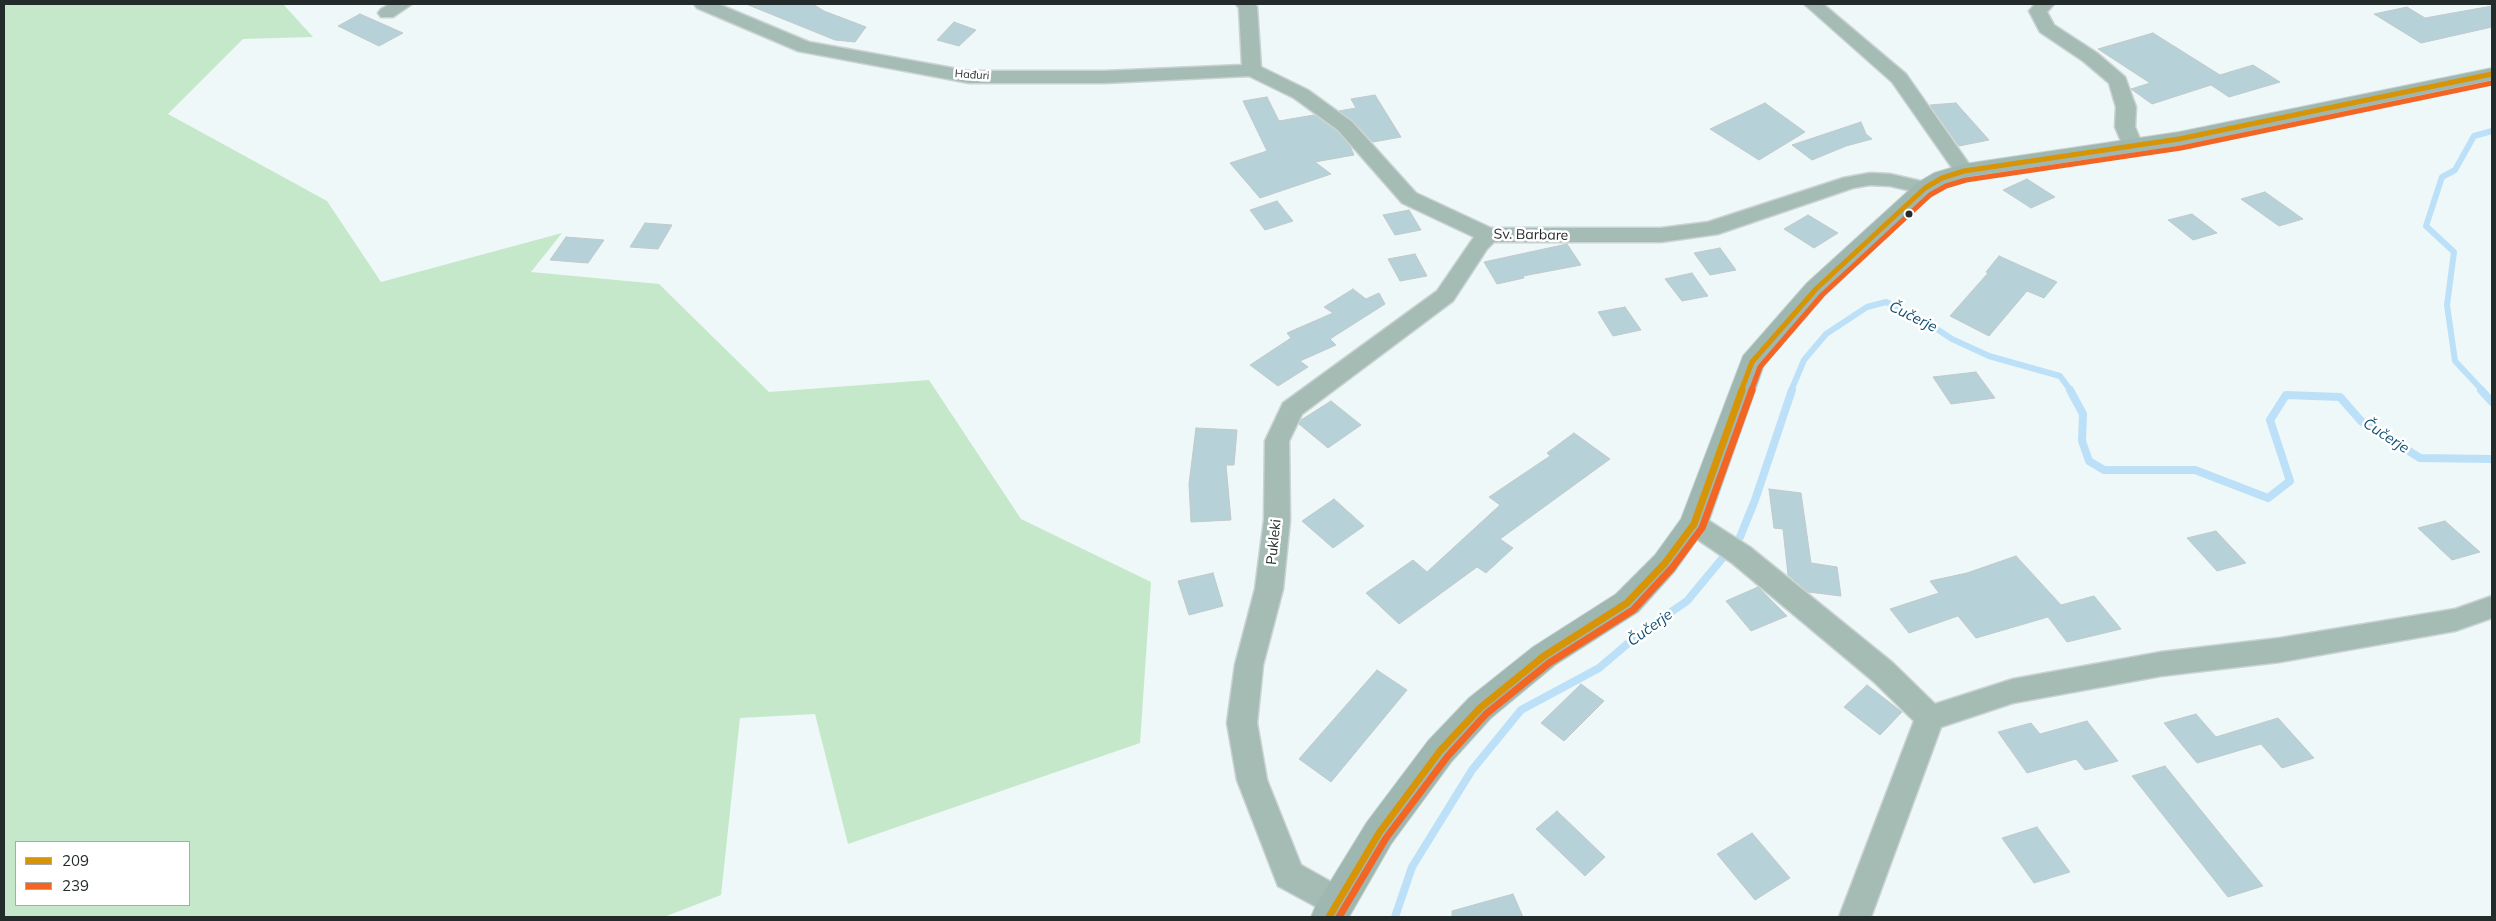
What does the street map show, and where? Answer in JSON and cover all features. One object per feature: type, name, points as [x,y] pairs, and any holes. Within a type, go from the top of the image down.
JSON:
[{"type":"street","points":[[387,13],[403,4]]},
{"type":"street","name":"Hađuri","points":[[703,4],[804,47],[968,77],[1105,77],[1252,70]]},
{"type":"street","points":[[1245,4],[1248,7],[1252,70]]},
{"type":"street","points":[[1812,4],[1899,78],[1964,171]]},
{"type":"street","points":[[2045,4],[2038,11],[2046,28],[2090,57],[2118,81],[2126,107],[2125,127],[2133,146]]},
{"type":"street","name":"Sv. Barbare","points":[[1252,70],[1301,94],[1344,126],[1409,198],[1488,235],[1661,235],[1710,228],[1850,182],[1870,179],[1890,180],[1925,188]]},
{"type":"street","points":[[1334,910],[1379,832],[1440,751],[1480,708],[1544,656],[1627,603],[1665,563],[1704,531],[1752,362],[1816,289],[1925,188],[1942,178],[1964,171],[2133,146],[2267,122],[2492,74]]},
{"type":"street","name":"Pukleki","points":[[1334,910],[1289,875],[1252,780],[1242,723],[1249,665],[1270,579],[1277,520],[1278,441],[1292,409],[1445,296],[1479,244],[1488,235]]},
{"type":"street","points":[[1704,531],[1741,555],[1883,672],[1930,718]]},
{"type":"street","points":[[1930,718],[2013,691],[2161,664],[2280,650],[2455,620],[2492,607]]},
{"type":"street","points":[[1855,917],[1930,718]]},
{"type":"green space","points":[[4,4],[283,4],[313,37],[243,39],[168,114],[327,201],[381,282],[562,233],[531,272],[659,284],[769,392],[929,380],[1021,519],[1151,582],[1140,743],[848,844],[815,714],[740,718],[721,895],[664,917],[4,917]]},
{"type":"building","points":[[746,4],[813,4],[824,11],[866,27],[855,42],[835,40]]},
{"type":"building","points":[[2492,6],[2492,27],[2421,43],[2374,14],[2407,7],[2425,18]]},
{"type":"building","points":[[360,14],[403,33],[379,46],[338,26]]},
{"type":"building","points":[[954,22],[976,30],[959,46],[937,40]]},
{"type":"building","points":[[2153,33],[2220,75],[2253,65],[2280,82],[2229,97],[2211,85],[2152,104],[2131,89],[2150,83],[2098,49]]},
{"type":"building","points":[[1375,95],[1401,137],[1373,142],[1353,121],[1339,111],[1356,108],[1351,99]]},
{"type":"building","points":[[1267,97],[1279,121],[1314,115],[1337,131],[1350,146],[1354,155],[1315,162],[1331,174],[1260,198],[1230,163],[1267,151],[1243,101]]},
{"type":"building","points":[[1765,103],[1805,132],[1759,160],[1710,129]]},
{"type":"building","points":[[1956,103],[1989,140],[1959,146],[1930,105]]},
{"type":"building","points":[[1861,122],[1866,134],[1872,139],[1846,146],[1812,160],[1792,145]]},
{"type":"building","points":[[2027,179],[2055,197],[2031,208],[2003,190]]},
{"type":"building","points":[[2265,192],[2303,219],[2279,226],[2241,199]]},
{"type":"building","points":[[1277,201],[1293,221],[1265,230],[1250,210]]},
{"type":"building","points":[[1409,210],[1421,230],[1395,235],[1383,215]]},
{"type":"building","points":[[2192,214],[2217,233],[2193,240],[2168,220]]},
{"type":"building","points":[[1808,215],[1838,233],[1814,248],[1784,229]]},
{"type":"building","points":[[645,223],[672,225],[658,249],[630,247]]},
{"type":"building","points":[[566,237],[604,240],[588,263],[550,260]]},
{"type":"building","points":[[1567,244],[1581,265],[1523,276],[1524,278],[1497,284],[1484,262]]},
{"type":"building","points":[[1720,248],[1736,270],[1710,275],[1694,253]]},
{"type":"building","points":[[1415,254],[1427,276],[1400,281],[1388,259]]},
{"type":"building","points":[[1999,256],[2057,282],[2044,298],[2027,291],[1989,336],[1950,316],[1988,273],[1986,272]]},
{"type":"building","points":[[1692,273],[1708,296],[1682,301],[1665,279]]},
{"type":"building","points":[[1353,289],[1366,299],[1379,293],[1385,304],[1330,339],[1336,345],[1300,361],[1308,367],[1278,386],[1250,365],[1291,338],[1287,333],[1333,313],[1324,307]]},
{"type":"building","points":[[1625,307],[1641,330],[1613,336],[1598,312]]},
{"type":"building","points":[[1976,372],[1995,398],[1951,404],[1933,377]]},
{"type":"building","points":[[1331,401],[1361,425],[1328,448],[1299,424],[1301,420]]},
{"type":"building","points":[[1196,428],[1237,430],[1234,465],[1226,465],[1231,520],[1191,522],[1189,484]]},
{"type":"building","points":[[1574,433],[1610,459],[1500,539],[1513,548],[1486,573],[1477,567],[1399,624],[1366,593],[1413,560],[1427,572],[1500,505],[1489,497],[1550,456],[1547,453]]},
{"type":"building","points":[[1769,489],[1801,493],[1811,563],[1837,567],[1841,596],[1808,592],[1788,575],[1783,529],[1774,528]]},
{"type":"building","points":[[1334,499],[1364,526],[1333,548],[1302,521]]},
{"type":"building","points":[[2445,521],[2480,552],[2452,560],[2418,528]]},
{"type":"building","points":[[2216,531],[2246,563],[2217,571],[2187,538]]},
{"type":"building","points":[[2016,556],[2061,605],[2094,596],[2121,629],[2067,642],[2048,617],[1976,638],[1958,616],[1909,633],[1890,609],[1939,593],[1930,581],[1967,573]]},
{"type":"building","points":[[1213,573],[1223,606],[1189,615],[1178,581]]},
{"type":"building","points":[[1758,587],[1787,616],[1751,631],[1726,601]]},
{"type":"building","points":[[1377,670],[1407,690],[1331,782],[1299,759]]},
{"type":"building","points":[[1581,684],[1604,701],[1564,741],[1541,723]]},
{"type":"building","points":[[1867,685],[1902,712],[1880,735],[1844,707]]},
{"type":"building","points":[[2196,714],[2216,737],[2278,718],[2314,758],[2282,768],[2261,744],[2197,763],[2164,723]]},
{"type":"building","points":[[2087,721],[2118,761],[2085,770],[2076,759],[2027,773],[1998,732],[2031,723],[2040,734]]},
{"type":"building","points":[[2165,766],[2263,886],[2228,897],[2132,776]]},
{"type":"building","points":[[1557,811],[1605,857],[1585,876],[1536,829]]},
{"type":"building","points":[[2037,827],[2070,872],[2034,883],[2002,838]]},
{"type":"building","points":[[1752,833],[1790,878],[1755,900],[1717,854]]},
{"type":"building","points":[[1513,894],[1523,917],[1452,917],[1452,911]]},
{"type":"waterway","name":"Čučerje","points":[[2483,391],[2455,361],[2447,305],[2454,252],[2426,226],[2442,177],[2455,170],[2474,136],[2492,131]]},
{"type":"waterway","name":"Čučerje","points":[[1791,391],[1804,360],[1826,334],[1867,307],[1886,302],[1917,316],[1952,339],[1989,356],[2060,376],[2071,391]]},
{"type":"waterway","name":"Čučerje","points":[[1395,917],[1412,867],[1472,770],[1521,710],[1599,668],[1639,634],[1687,601],[1740,537],[1755,500],[1792,390]]},
{"type":"waterway","name":"Čučerje","points":[[2070,390],[2083,414],[2082,441],[2089,461],[2104,470],[2195,470],[2268,498],[2290,481],[2270,420],[2286,395],[2340,397],[2361,421],[2420,458],[2492,459]]},
{"type":"waterway","name":"Čučerje","points":[[2481,390],[2492,402]]},
{"type":"transit line","name":"209","points":[[1329,917],[1379,833],[1440,751],[1480,708],[1544,656],[1627,603],[1665,563],[1694,524],[1752,362],[1816,289],[1925,188],[1942,178],[1964,171],[2179,139],[2492,74]]},
{"type":"transit line","name":"239","points":[[1339,917],[1386,838],[1447,757],[1486,714],[1549,663],[1633,610],[1672,568],[1702,528],[1760,367],[1822,295],[1930,195],[1946,186],[1966,180],[2181,148],[2492,83]]}]
